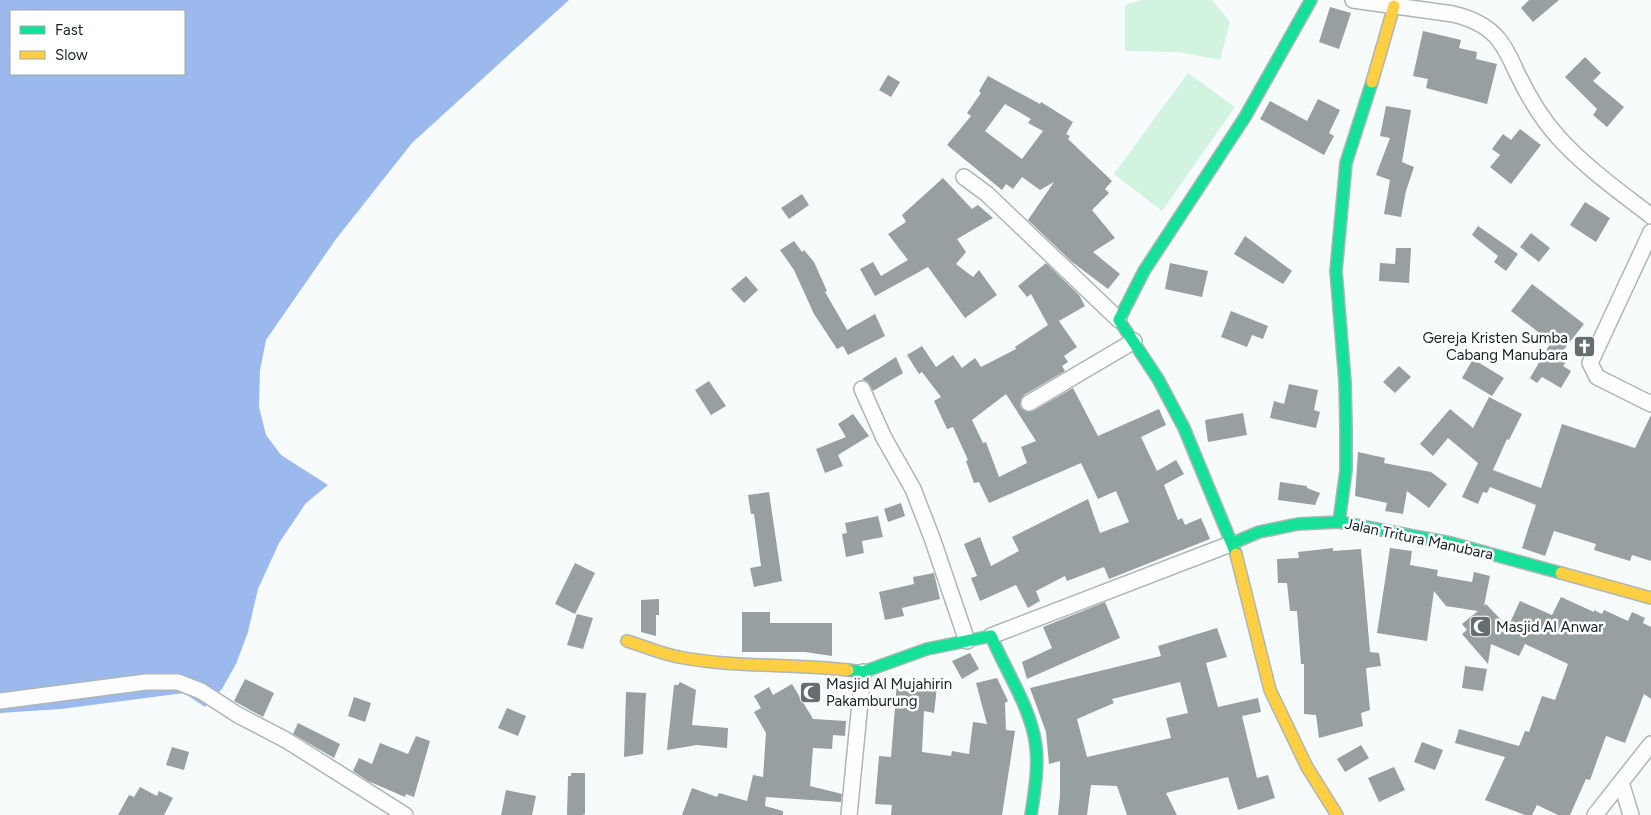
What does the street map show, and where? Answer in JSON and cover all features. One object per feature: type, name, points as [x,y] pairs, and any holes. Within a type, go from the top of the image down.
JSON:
[{"type":"street","points":[[1119,320],[1144,271],[1245,117],[1311,0]]},
{"type":"street","points":[[1353,0],[1453,14],[1467,18],[1492,32],[1499,39],[1510,57],[1530,100],[1558,137],[1575,155],[1651,216]]},
{"type":"street","points":[[1339,522],[1346,470],[1346,438],[1345,382],[1336,271],[1346,163],[1380,58],[1394,6]]},
{"type":"street","points":[[964,177],[987,194],[1119,320],[1158,379],[1184,428],[1233,542],[1270,690],[1286,726],[1337,815]]},
{"type":"street","points":[[1651,232],[1590,362],[1592,370],[1597,377],[1651,404]]},
{"type":"street","points":[[1029,403],[1134,341]]},
{"type":"street","points":[[862,389],[884,438],[913,489],[932,538],[967,641]]},
{"type":"street","name":"Jalan Tritura Manubara","points":[[991,636],[1259,532],[1298,524],[1339,522],[1452,543],[1651,598]]},
{"type":"street","points":[[627,641],[678,657],[756,666],[805,665],[864,672],[927,649],[991,636],[1020,696],[1035,736],[1035,781],[1031,815]]},
{"type":"street","points":[[849,815],[864,672]]},
{"type":"street","points":[[0,701],[146,682],[178,682],[201,691],[238,715],[286,740],[405,815]]},
{"type":"street","points":[[1595,815],[1651,744]]},
{"type":"street","points":[[1621,782],[1631,815]]},
{"type":"green space","points":[[1142,0],[1212,0],[1230,22],[1220,60],[1179,52],[1125,51],[1125,5]]},
{"type":"green space","points":[[1188,73],[1235,107],[1162,211],[1114,174]]},
{"type":"water","points":[[0,0],[569,0],[412,143],[336,239],[266,340],[260,370],[259,407],[266,435],[281,455],[328,485],[306,503],[279,543],[258,589],[248,632],[236,664],[222,689],[205,707],[184,693],[61,709],[0,713]]},
{"type":"building","points":[[1529,0],[1559,0],[1533,22],[1521,8]]},
{"type":"building","points":[[1330,7],[1351,13],[1339,49],[1319,42]]},
{"type":"building","points":[[1423,31],[1461,40],[1459,48],[1477,52],[1476,59],[1497,64],[1487,104],[1426,88],[1428,79],[1413,76]]},
{"type":"building","points":[[1585,57],[1601,73],[1593,81],[1624,107],[1607,127],[1593,115],[1597,109],[1565,77]]},
{"type":"building","points":[[888,75],[900,82],[891,97],[879,90]]},
{"type":"building","points":[[988,76],[1040,104],[1041,102],[1073,122],[1066,134],[1070,136],[1068,139],[1112,181],[1105,189],[1109,193],[1092,210],[1115,238],[1093,252],[1120,274],[1108,289],[1072,262],[1028,220],[1054,182],[1040,190],[1022,177],[1013,189],[1006,184],[1002,190],[947,145],[971,116],[967,113],[981,93],[979,91]],"holes":[[[1005,104],[1031,119],[1028,123],[1043,131],[1022,159],[985,131]]]},
{"type":"building","points":[[1318,99],[1340,110],[1329,133],[1334,136],[1324,155],[1260,119],[1270,101],[1307,121]]},
{"type":"building","points":[[1386,106],[1411,110],[1402,162],[1414,167],[1406,191],[1401,217],[1384,214],[1390,180],[1376,175],[1390,138],[1380,136]]},
{"type":"building","points":[[1520,129],[1541,145],[1511,184],[1490,167],[1500,155],[1492,149],[1503,134],[1511,140]]},
{"type":"building","points":[[943,178],[972,209],[978,205],[993,218],[957,239],[966,252],[956,264],[973,277],[979,270],[997,295],[965,318],[928,267],[875,296],[860,269],[873,262],[881,276],[908,260],[888,234],[906,222],[902,215]]},
{"type":"building","points":[[802,194],[809,205],[789,219],[781,208]]},
{"type":"building","points":[[1585,202],[1610,218],[1596,242],[1570,225]]},
{"type":"building","points":[[1478,226],[1518,254],[1506,271],[1494,262],[1498,256],[1472,235]]},
{"type":"building","points":[[1531,233],[1550,248],[1539,262],[1520,247]]},
{"type":"building","points":[[1245,236],[1292,271],[1283,284],[1234,254]]},
{"type":"building","points":[[794,241],[802,252],[804,250],[814,262],[827,291],[825,292],[847,330],[875,314],[885,336],[848,355],[843,346],[837,349],[814,314],[794,270],[780,250]]},
{"type":"building","points":[[1396,248],[1411,248],[1409,283],[1379,281],[1380,263],[1395,264]]},
{"type":"building","points":[[1046,263],[1079,295],[1085,306],[1059,321],[1077,347],[1064,356],[1068,362],[1062,366],[1065,371],[1024,395],[1020,403],[1021,408],[1025,411],[1033,411],[1073,388],[1098,436],[1159,409],[1166,425],[1141,437],[1157,471],[1176,460],[1184,474],[1164,485],[1178,520],[1182,518],[1185,525],[1201,518],[1210,539],[1109,579],[1104,567],[1067,581],[1065,576],[1036,591],[1040,601],[1028,608],[1016,585],[980,601],[971,578],[977,576],[964,544],[980,537],[991,566],[1019,551],[1012,537],[1088,499],[1100,533],[1129,522],[1116,491],[1098,499],[1081,463],[989,503],[979,482],[974,483],[966,461],[968,460],[953,427],[947,429],[934,401],[941,397],[922,372],[919,374],[907,355],[922,346],[936,367],[953,355],[962,368],[975,358],[981,367],[1016,349],[1015,347],[1048,325],[1031,294],[1027,297],[1018,286]],"holes":[[[1006,394],[1036,441],[1021,447],[1027,463],[999,477],[986,442],[983,443],[972,420]]]},
{"type":"building","points":[[1170,263],[1208,271],[1202,297],[1165,289]]},
{"type":"building","points":[[746,276],[758,290],[744,303],[731,289]]},
{"type":"building","points":[[1532,284],[1584,324],[1558,357],[1566,362],[1563,366],[1571,371],[1561,388],[1542,377],[1537,383],[1530,378],[1551,342],[1511,311]]},
{"type":"building","points":[[1231,311],[1268,326],[1263,339],[1252,335],[1247,347],[1221,337]]},
{"type":"building","points":[[896,357],[903,373],[873,391],[868,382],[862,379]]},
{"type":"building","points":[[1473,359],[1504,378],[1492,396],[1462,378]]},
{"type":"building","points":[[1399,366],[1411,377],[1395,393],[1383,382]]},
{"type":"building","points":[[709,381],[726,406],[711,415],[695,390]]},
{"type":"building","points":[[1289,384],[1318,390],[1314,410],[1320,412],[1316,428],[1270,418],[1274,401],[1284,404]]},
{"type":"building","points":[[1489,397],[1522,414],[1509,440],[1507,439],[1493,470],[1541,488],[1562,424],[1635,448],[1651,415],[1651,561],[1632,555],[1630,561],[1594,550],[1596,544],[1554,531],[1545,556],[1522,548],[1536,505],[1490,487],[1487,493],[1483,492],[1478,504],[1462,497],[1478,463],[1448,438],[1433,456],[1420,444],[1450,409],[1473,428]]},
{"type":"building","points":[[1243,413],[1247,435],[1208,442],[1205,420]]},
{"type":"building","points":[[853,414],[869,436],[838,455],[843,466],[825,473],[816,449],[846,437],[838,424]]},
{"type":"building","points":[[1358,452],[1385,458],[1384,463],[1431,472],[1447,484],[1429,508],[1407,491],[1403,514],[1385,511],[1387,503],[1355,496]]},
{"type":"building","points":[[1280,482],[1307,486],[1307,488],[1320,493],[1315,505],[1278,500]]},
{"type":"building","points":[[769,492],[782,581],[754,587],[750,568],[761,566],[754,514],[751,514],[748,495]]},
{"type":"building","points":[[901,503],[905,516],[888,522],[884,509]]},
{"type":"building","points":[[878,516],[883,537],[862,541],[864,553],[846,557],[842,534],[847,533],[845,523]]},
{"type":"building","points":[[1333,548],[1333,551],[1361,549],[1370,652],[1379,653],[1381,666],[1366,668],[1370,710],[1361,713],[1363,726],[1319,738],[1316,715],[1304,714],[1304,664],[1301,664],[1297,611],[1290,611],[1287,583],[1278,583],[1277,559],[1299,558],[1298,552]]},
{"type":"building","points":[[1390,548],[1412,551],[1410,565],[1438,570],[1437,576],[1472,582],[1474,572],[1490,576],[1484,606],[1486,604],[1508,627],[1520,601],[1552,615],[1561,597],[1594,612],[1594,610],[1602,614],[1604,610],[1628,621],[1632,612],[1645,618],[1643,623],[1651,627],[1651,699],[1644,694],[1625,743],[1606,736],[1590,780],[1586,779],[1570,815],[1558,815],[1537,805],[1532,815],[1525,815],[1485,800],[1505,757],[1455,743],[1459,729],[1519,746],[1525,731],[1529,732],[1542,696],[1555,700],[1568,664],[1525,644],[1519,656],[1491,644],[1488,664],[1462,634],[1467,630],[1462,624],[1478,611],[1446,606],[1434,591],[1427,641],[1377,633]]},
{"type":"building","points":[[575,563],[595,573],[575,614],[555,604]]},
{"type":"building","points":[[934,573],[940,599],[902,608],[904,616],[885,620],[879,592],[914,584],[913,577]]},
{"type":"building","points":[[659,599],[659,615],[656,615],[656,636],[641,632],[641,600]]},
{"type":"building","points":[[1105,602],[1120,638],[1027,679],[1022,662],[1052,648],[1043,627]]},
{"type":"building","points":[[742,612],[770,612],[770,623],[832,623],[832,656],[805,652],[742,652]]},
{"type":"building","points":[[577,614],[593,618],[583,649],[567,645]]},
{"type":"building","points":[[1217,628],[1227,657],[1206,663],[1218,707],[1258,698],[1261,712],[1242,716],[1257,778],[1268,775],[1275,798],[1238,810],[1228,777],[1166,793],[1177,815],[1127,815],[1117,786],[1091,785],[1087,815],[1058,815],[1060,761],[1049,764],[1046,732],[1030,688],[1161,656],[1158,646]],"holes":[[[1180,682],[1188,713],[1166,718],[1171,738],[1087,757],[1077,719],[1114,703],[1112,699]]]},
{"type":"building","points":[[970,653],[979,669],[962,679],[952,661]]},
{"type":"building","points":[[1465,666],[1487,669],[1483,691],[1462,688]]},
{"type":"building","points":[[997,678],[1008,701],[1005,703],[1006,730],[1015,731],[1002,815],[891,815],[892,805],[875,804],[879,756],[891,757],[897,682],[937,687],[934,713],[924,711],[922,752],[951,756],[952,751],[969,754],[973,722],[987,724],[976,683]]},
{"type":"building","points":[[245,679],[274,693],[263,717],[234,701]]},
{"type":"building","points":[[680,682],[696,690],[692,725],[728,728],[727,748],[697,745],[667,750],[674,685],[678,685]]},
{"type":"building","points":[[792,684],[813,719],[846,721],[845,736],[833,735],[832,749],[813,748],[810,786],[842,794],[841,802],[766,797],[765,806],[783,811],[783,815],[682,815],[692,788],[717,797],[719,793],[747,801],[753,775],[763,777],[766,733],[754,712],[761,708],[754,696],[769,687],[773,695]]},
{"type":"building","points":[[626,692],[646,693],[643,754],[624,757]]},
{"type":"building","points":[[354,697],[371,703],[365,722],[348,716]]},
{"type":"building","points":[[507,708],[526,716],[518,736],[498,728]]},
{"type":"building","points":[[298,723],[340,744],[334,758],[293,734]]},
{"type":"building","points":[[416,736],[430,741],[414,797],[406,794],[405,797],[368,781],[353,771],[359,758],[372,764],[380,743],[408,754]]},
{"type":"building","points":[[1422,742],[1443,750],[1435,770],[1414,762]]},
{"type":"building","points":[[1361,745],[1369,758],[1345,772],[1337,759]]},
{"type":"building","points":[[172,747],[189,752],[184,770],[166,765]]},
{"type":"building","points":[[1394,767],[1405,790],[1379,802],[1368,778]]},
{"type":"building","points":[[571,773],[585,773],[585,814],[582,815],[567,815],[568,776],[571,776]]},
{"type":"building","points":[[140,787],[157,796],[159,791],[173,798],[164,815],[118,815],[129,795],[134,797]]},
{"type":"building","points":[[506,790],[536,796],[532,815],[501,815]]},
{"type":"traffic: fast","points":[[1236,554],[1184,428],[1158,379],[1119,320],[1144,271],[1245,117],[1311,0]]},
{"type":"traffic: fast","points":[[1339,522],[1346,470],[1346,429],[1345,382],[1336,271],[1346,163],[1372,82]]},
{"type":"traffic: fast","points":[[1233,543],[1259,532],[1298,524],[1339,522],[1451,543],[1561,573]]},
{"type":"traffic: fast","points":[[848,670],[863,672],[927,649],[991,636],[1021,697],[1034,735],[1037,765],[1031,815]]},
{"type":"traffic: slow","points":[[1372,82],[1394,6]]},
{"type":"traffic: slow","points":[[1236,554],[1270,690],[1307,767],[1337,815]]},
{"type":"traffic: slow","points":[[1561,573],[1651,598]]},
{"type":"traffic: slow","points":[[627,641],[666,654],[721,663],[848,670]]},
{"type":"place","name":"Gereja Kristen Sumba Cabang Manubara","points":[[1584,347]]},
{"type":"place","name":"Masjid Al Anwar","points":[[1480,627]]},
{"type":"place","name":"Masjid Al Mujahirin Pakamburung","points":[[810,693]]}]
